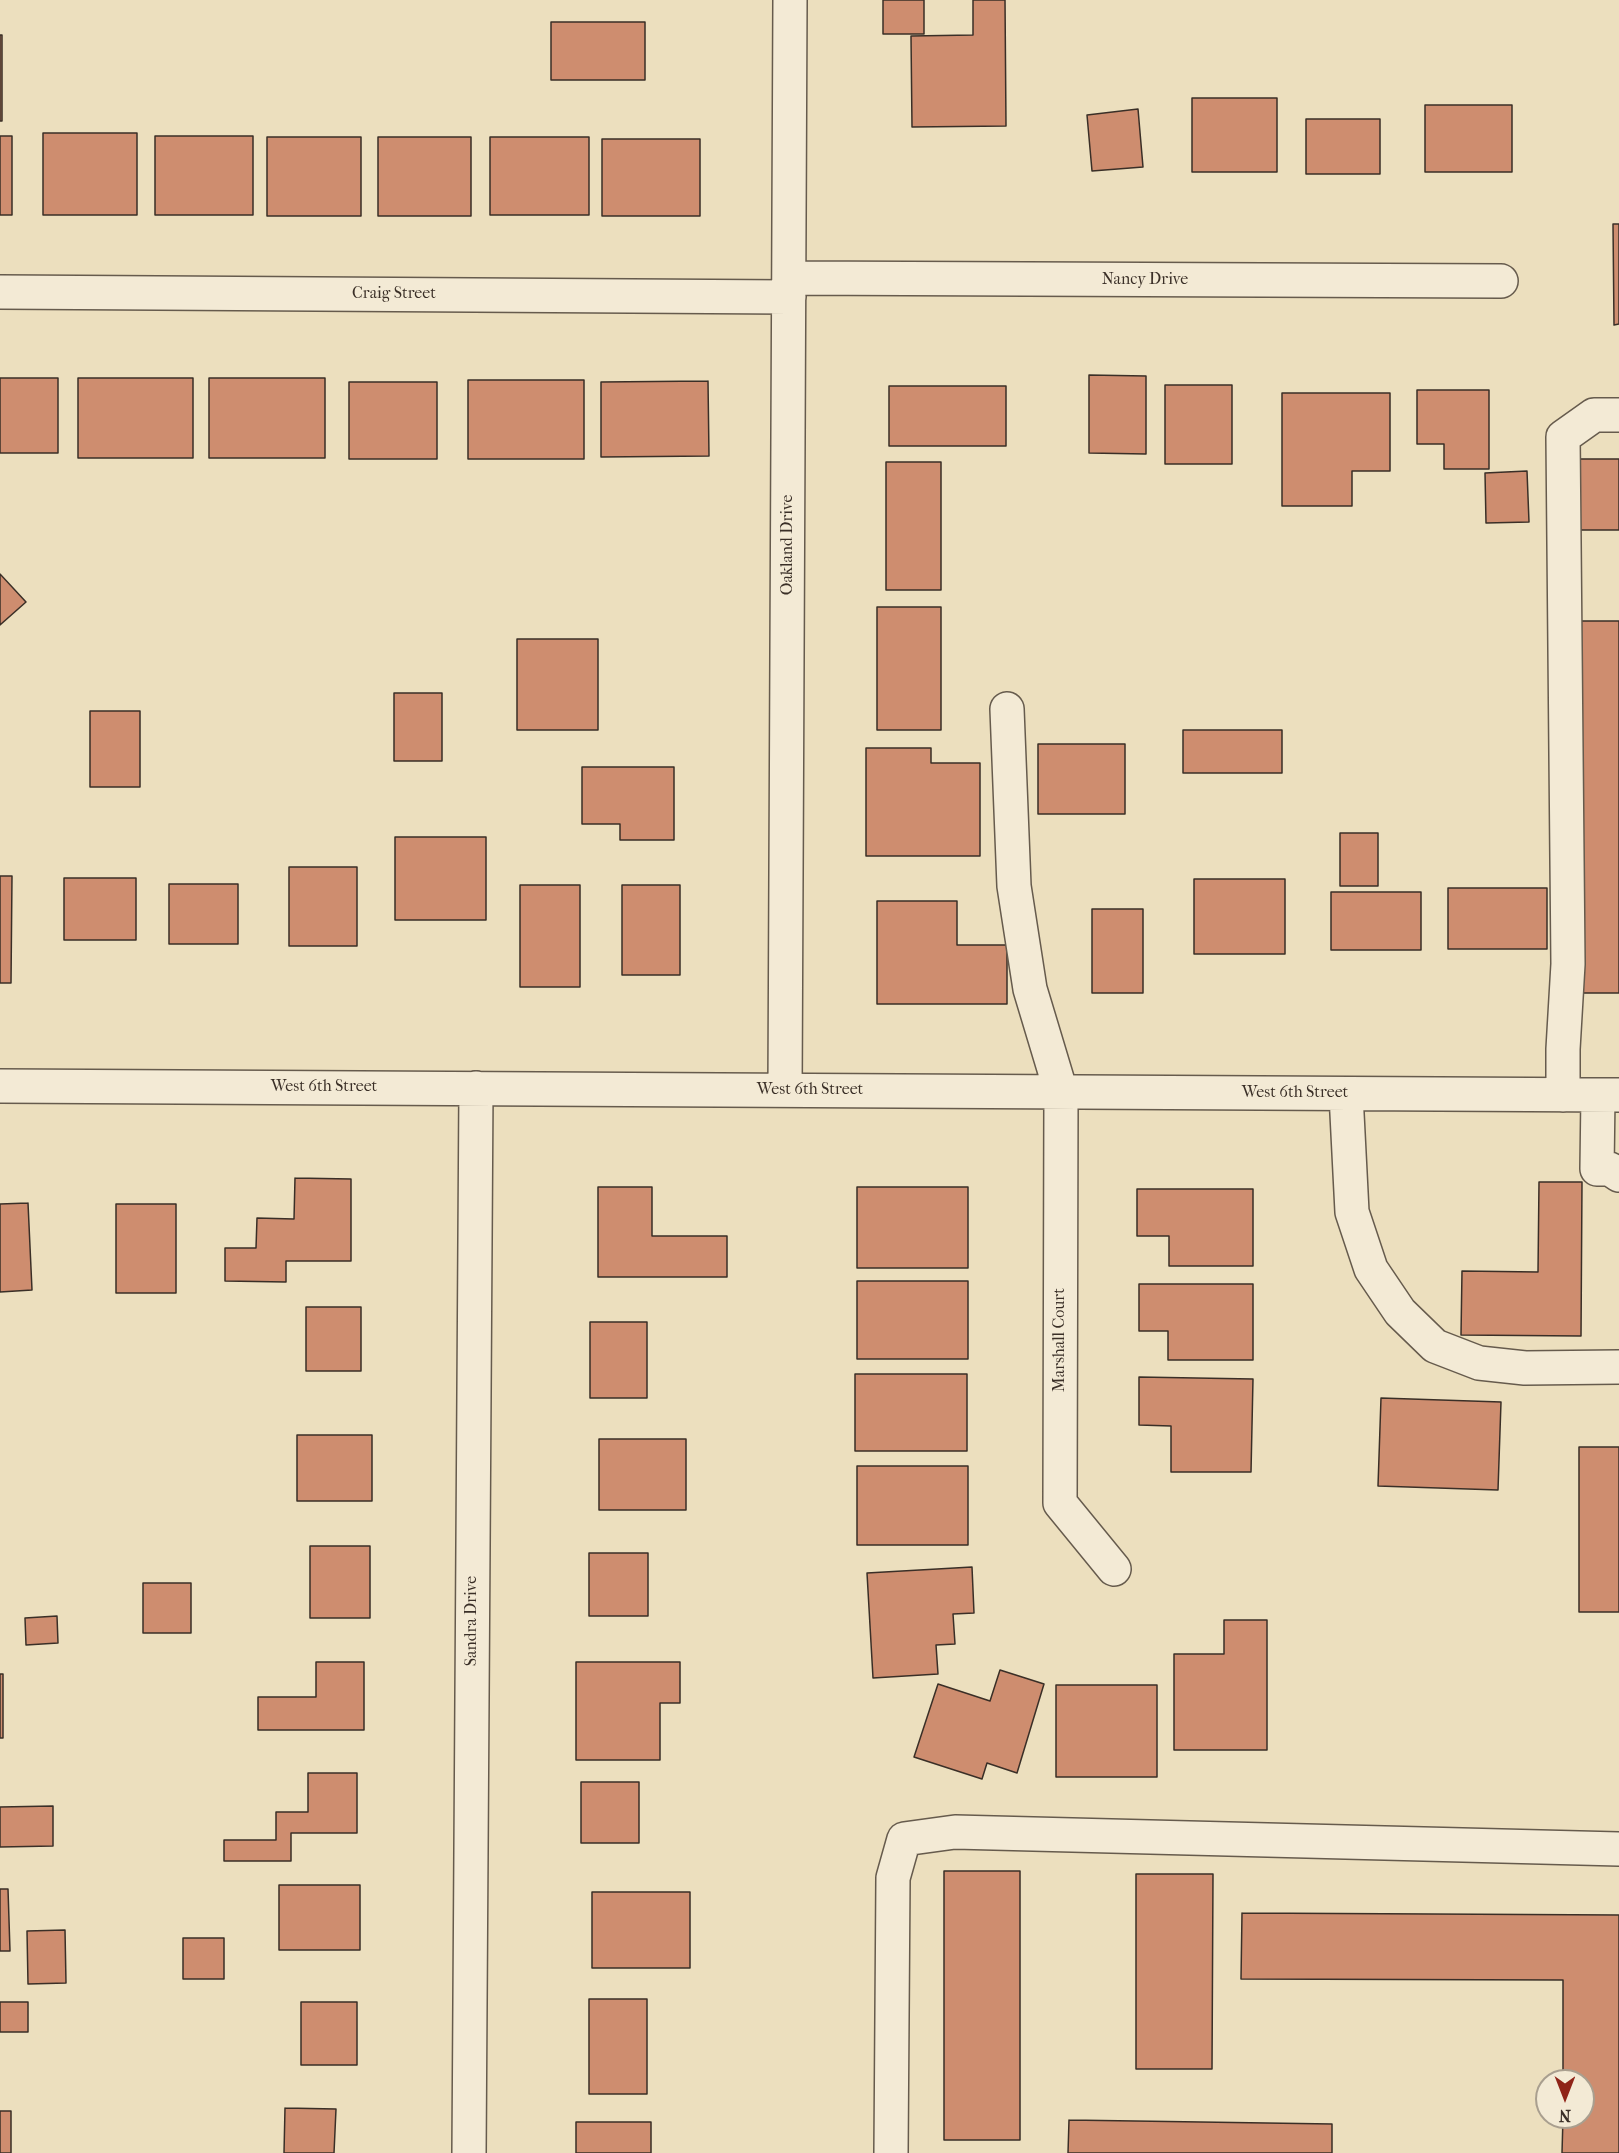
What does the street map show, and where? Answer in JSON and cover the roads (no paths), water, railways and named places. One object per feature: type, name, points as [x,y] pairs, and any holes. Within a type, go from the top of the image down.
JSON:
[{"type":"street","name":"Oakland Drive","points":[[785,1090],[790,0]]},
{"type":"street","name":"Nancy Drive","points":[[789,288],[1501,281]]},
{"type":"street","name":"Craig Street","points":[[0,292],[789,288]]},
{"type":"street","points":[[1563,1095],[1568,964],[1563,437],[1594,415],[1619,415]]},
{"type":"street","name":"Marshall Court","points":[[1007,709],[1014,886],[1030,989],[1061,1092],[1060,1503],[1114,1569]]},
{"type":"street","name":"West 6th Street","points":[[0,1086],[1609,1095]]},
{"type":"street","name":"Sandra Drive","points":[[469,2153],[476,1088]]},
{"type":"street","points":[[1346,1094],[1352,1212],[1371,1269],[1400,1312],[1435,1346],[1479,1364],[1525,1368],[1619,1367]]},
{"type":"street","points":[[1609,1095],[1597,1169],[1610,1169],[1619,1175]]},
{"type":"street","points":[[891,2153],[893,1878],[904,1839],[955,1832],[1619,1850]]}]
